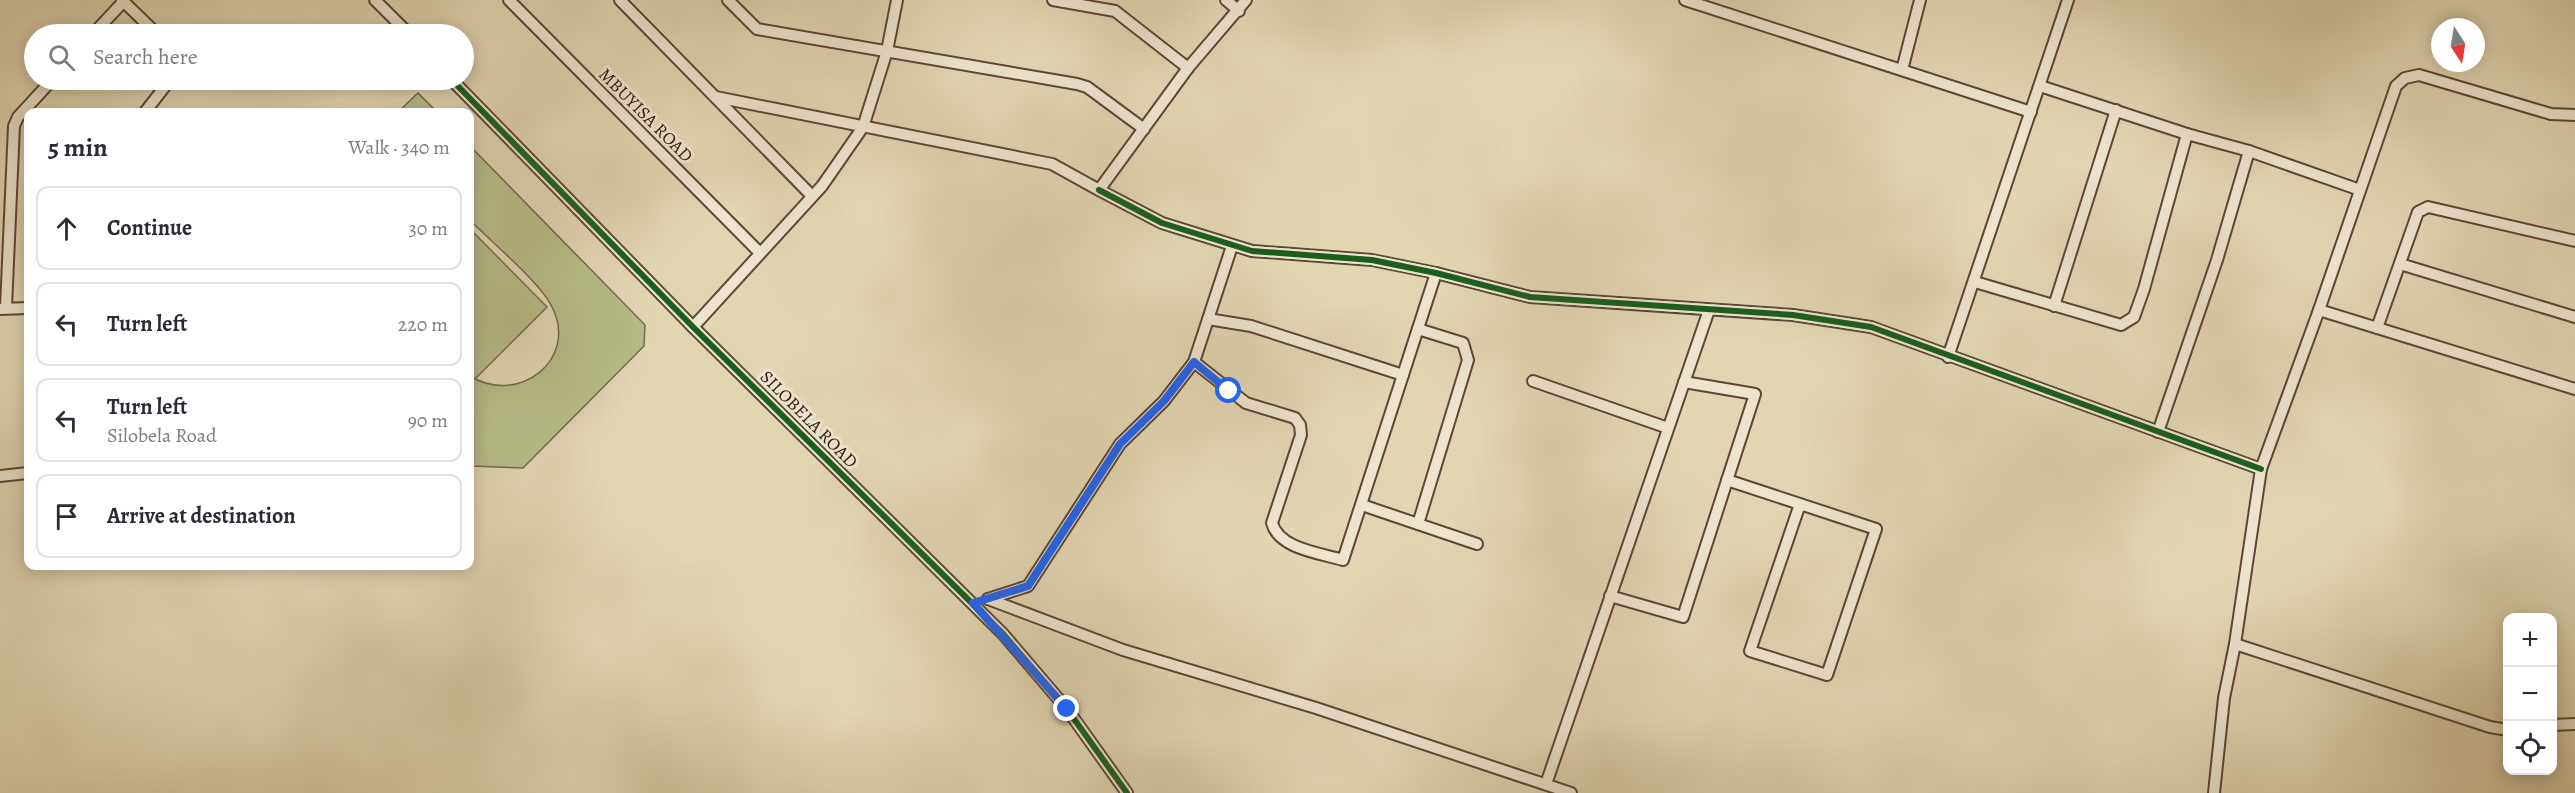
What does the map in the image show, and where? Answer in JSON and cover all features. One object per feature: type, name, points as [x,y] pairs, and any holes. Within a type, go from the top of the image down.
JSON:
[{"type":"street","points":[[375,0],[399,24]]},
{"type":"street","name":"MBUYISA ROAD","points":[[509,0],[760,253]]},
{"type":"street","points":[[620,0],[812,196]]},
{"type":"street","points":[[728,0],[757,29],[1082,86],[1144,129]]},
{"type":"street","points":[[693,327],[832,173],[863,127],[887,51],[897,0]]},
{"type":"street","points":[[1053,0],[1115,11],[1188,68]]},
{"type":"street","points":[[1226,0],[1239,11]]},
{"type":"street","points":[[1099,189],[1188,68],[1239,11],[1246,0]]},
{"type":"street","points":[[1685,0],[2031,112]]},
{"type":"street","points":[[1902,70],[1920,0]]},
{"type":"street","points":[[1948,357],[2068,0]]},
{"type":"street","points":[[102,24],[122,1],[146,24]]},
{"type":"street","points":[[2214,793],[2224,698],[2235,644],[2261,469],[2396,87],[2405,78],[2419,75],[2551,114],[2575,115]]},
{"type":"street","points":[[2040,87],[2187,134],[2249,151],[2360,190]]},
{"type":"street","points":[[26,108],[43,90]]},
{"type":"street","points":[[151,108],[163,90]]},
{"type":"street","name":"SILOBELA ROAD","points":[[462,90],[693,327],[973,603],[1054,693],[1127,793]]},
{"type":"street","points":[[716,97],[1052,164],[1162,223],[1252,251],[1372,260],[1436,273],[1530,297],[1846,321],[1897,335],[1948,357],[2261,469]]},
{"type":"street","points":[[24,110],[14,126],[3,308],[24,308]]},
{"type":"street","points":[[2054,306],[2116,110]]},
{"type":"street","points":[[1975,282],[2121,326],[2130,321],[2144,290],[2187,134]]},
{"type":"street","points":[[2158,432],[2217,260],[2249,151]]},
{"type":"street","points":[[2377,328],[2418,212],[2428,207],[2575,241]]},
{"type":"street","points":[[973,603],[1028,586],[1120,444],[1164,401],[1194,362],[1232,246]]},
{"type":"street","points":[[2400,264],[2575,317]]},
{"type":"street","points":[[1194,362],[1246,403],[1295,418],[1300,425],[1301,435],[1272,523],[1275,532],[1284,542],[1342,560],[1362,505],[1436,273]]},
{"type":"street","points":[[1546,784],[1709,310]]},
{"type":"street","points":[[2319,310],[2575,389]]},
{"type":"street","points":[[1208,320],[1251,326],[1403,375]]},
{"type":"street","points":[[1418,329],[1463,343],[1468,360],[1418,524]]},
{"type":"street","points":[[1533,381],[1668,428]]},
{"type":"street","points":[[1610,596],[1683,617],[1755,394],[1684,382]]},
{"type":"street","points":[[0,476],[24,473]]},
{"type":"street","points":[[1727,480],[1800,504],[1876,529],[1827,675],[1750,651],[1800,504]]},
{"type":"street","points":[[1362,505],[1477,544]]},
{"type":"street","points":[[988,599],[1123,650],[1316,708],[1571,793]]},
{"type":"street","points":[[2235,644],[2490,727],[2503,729]]},
{"type":"street","points":[[2557,725],[2575,723]]},
{"type":"green space","points":[[418,93],[433,108],[402,108]]},
{"type":"green space","points":[[474,150],[645,325],[644,346],[523,468],[474,466],[474,378],[488,384],[507,385],[524,381],[539,373],[551,360],[557,344],[558,326],[552,307],[537,286],[474,224]]},
{"type":"green space","points":[[474,233],[547,307],[474,378]]},
{"type":"cycle path","points":[[462,90],[693,327],[1003,634],[1067,709],[1127,793]]},
{"type":"cycle path","points":[[1099,190],[1162,223],[1252,251],[1372,260],[1436,273],[1530,297],[1793,315],[1871,327],[2261,469]]},
{"type":"route","points":[[1067,709],[1003,634],[973,603],[1028,586],[1120,444],[1164,401],[1194,362],[1229,391]]}]
